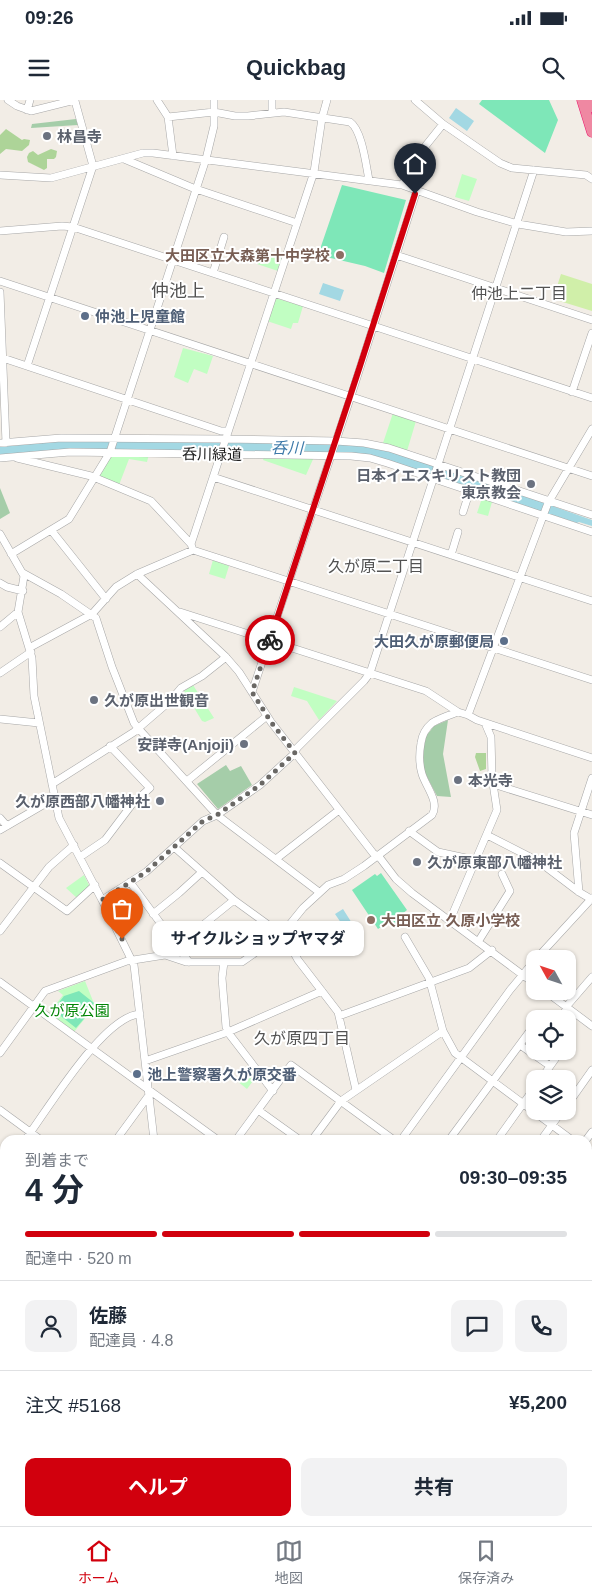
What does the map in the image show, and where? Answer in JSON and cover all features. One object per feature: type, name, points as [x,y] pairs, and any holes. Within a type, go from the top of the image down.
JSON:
[{"type":"highway","points":[[582,100],[592,132]]},
{"type":"highway","points":[[590,100],[592,107]]},
{"type":"street","points":[[8,100],[27,110],[35,111],[75,100],[93,166],[27,366]]},
{"type":"street","points":[[27,110],[30,100]]},
{"type":"street","points":[[157,100],[168,117],[173,156]]},
{"type":"street","points":[[11,554],[69,519],[110,452],[206,159],[214,126],[214,100]]},
{"type":"street","points":[[272,100],[272,113]]},
{"type":"street","points":[[0,673],[30,650],[92,614],[116,587],[137,574],[192,547],[226,437],[314,172],[322,118],[327,100]]},
{"type":"street","points":[[419,101],[443,124],[500,163],[512,168],[586,175],[592,179]]},
{"type":"street","points":[[168,117],[214,112],[235,116],[284,112],[350,122],[353,124],[361,142],[369,180]]},
{"type":"street","points":[[402,185],[419,154],[443,124]]},
{"type":"street","points":[[0,175],[51,178],[124,159],[143,152],[314,172],[402,185],[477,212],[518,224],[566,232],[592,231]]},
{"type":"street","points":[[124,159],[196,190],[297,223]]},
{"type":"street","points":[[102,900],[146,872],[203,821],[217,815],[260,785],[295,753],[297,748],[370,673],[518,224],[534,170]]},
{"type":"street","points":[[252,692],[417,190]]},
{"type":"street","points":[[0,231],[62,226],[73,227],[373,326],[472,361],[592,398]]},
{"type":"street","points":[[213,273],[224,237]]},
{"type":"street","points":[[396,255],[592,320]]},
{"type":"street","points":[[0,281],[592,476]]},
{"type":"street","points":[[0,292],[3,443],[61,438],[226,437],[364,443],[389,448],[592,515]]},
{"type":"street","points":[[572,392],[592,333]]},
{"type":"street","points":[[1,358],[221,431],[226,437]]},
{"type":"street","points":[[468,715],[548,502],[592,429]]},
{"type":"street","name":"呑川緑道","points":[[0,458],[62,452],[331,455],[370,458],[544,514],[592,532]]},
{"type":"street","points":[[12,457],[95,477],[151,501],[192,547],[592,680]]},
{"type":"street","points":[[213,477],[592,602]]},
{"type":"street","points":[[463,512],[470,490]]},
{"type":"street","points":[[51,530],[106,599]]},
{"type":"street","points":[[451,555],[458,532]]},
{"type":"street","points":[[0,534],[23,573],[23,591],[18,612],[33,661],[34,696],[59,818],[133,961],[153,1135]]},
{"type":"street","points":[[23,573],[61,594],[96,618],[112,667],[134,723],[138,728],[217,815],[319,892]]},
{"type":"street","points":[[137,574],[226,657],[239,672],[267,716],[295,753],[396,879],[461,930],[492,950],[526,977]]},
{"type":"street","points":[[0,583],[23,591]]},
{"type":"street","points":[[177,611],[426,692],[458,712],[485,723],[592,758]]},
{"type":"street","points":[[0,627],[18,612]]},
{"type":"street","points":[[52,784],[138,728],[170,701],[181,688],[202,676],[226,657]]},
{"type":"street","points":[[0,1053],[45,991],[127,961],[164,955],[189,962],[242,962],[282,934],[319,892],[328,885],[344,879],[364,866],[432,815],[435,810],[434,802],[422,775],[418,756],[424,733],[432,724],[458,712]]},
{"type":"street","points":[[186,781],[267,716]]},
{"type":"street","points":[[0,719],[39,723]]},
{"type":"street","points":[[450,920],[497,810],[493,784],[492,737],[485,723]]},
{"type":"street","points":[[80,857],[105,840],[133,803],[150,788],[110,746]]},
{"type":"street","points":[[579,892],[574,833],[592,778]]},
{"type":"street","points":[[493,784],[592,815]]},
{"type":"street","points":[[0,830],[55,798]]},
{"type":"street","points":[[276,859],[339,810]]},
{"type":"street","points":[[0,818],[7,826]]},
{"type":"street","points":[[409,832],[438,852],[475,860]]},
{"type":"street","points":[[487,835],[538,861],[591,902],[544,950]]},
{"type":"street","points":[[0,931],[49,867],[74,845]]},
{"type":"street","points":[[174,847],[234,900],[285,937],[298,960],[340,1016],[356,1090]]},
{"type":"street","points":[[0,863],[67,911],[95,885]]},
{"type":"street","points":[[153,914],[202,872]]},
{"type":"street","points":[[478,942],[510,890],[502,874]]},
{"type":"street","points":[[130,882],[189,962]]},
{"type":"street","points":[[177,946],[234,900]]},
{"type":"street","points":[[405,937],[429,978],[443,1031],[455,1052],[565,1135]]},
{"type":"street","points":[[340,1016],[469,968],[492,950]]},
{"type":"street","points":[[224,962],[222,978],[228,1032],[272,1091]]},
{"type":"street","points":[[405,1135],[526,969]]},
{"type":"street","points":[[566,1010],[592,977]]},
{"type":"street","points":[[0,982],[149,1092],[211,1135]]},
{"type":"street","points":[[145,1061],[228,1032],[322,991]]},
{"type":"street","points":[[557,1000],[592,1026]]},
{"type":"street","points":[[31,1133],[91,1048],[122,1019],[140,1014]]},
{"type":"street","points":[[316,1135],[341,1101],[443,1031]]},
{"type":"street","points":[[454,1135],[526,1037]]},
{"type":"street","points":[[520,1045],[550,1066]]},
{"type":"street","points":[[547,1070],[553,1060]]},
{"type":"street","points":[[240,1135],[291,1065],[293,1065],[387,1135]]},
{"type":"street","points":[[576,1093],[592,1070]]},
{"type":"street","points":[[119,1135],[149,1092]]},
{"type":"street","points":[[501,1135],[526,1100]]},
{"type":"street","points":[[0,1110],[34,1135]]},
{"type":"street","points":[[258,1110],[293,1135]]},
{"type":"street","points":[[545,1135],[556,1120]]},
{"type":"green space","points":[[482,100],[549,100],[558,120],[545,153],[479,104]]},
{"type":"green space","points":[[76,119],[78,125],[31,128],[32,124]]},
{"type":"green space","points":[[6,129],[22,140],[30,140],[29,145],[22,151],[6,149],[0,154],[0,135]]},
{"type":"green space","points":[[51,149],[57,151],[56,157],[54,159],[47,159],[47,168],[44,170],[28,162],[27,157],[29,153],[33,151],[38,155]]},
{"type":"green space","points":[[462,174],[477,179],[469,201],[455,197]]},
{"type":"green space","points":[[342,185],[406,200],[384,273],[365,266],[318,255]]},
{"type":"green space","points":[[262,250],[282,257],[278,271],[257,264]]},
{"type":"green space","points":[[561,274],[592,284],[592,311],[553,299]]},
{"type":"green space","points":[[275,298],[303,306],[298,323],[293,323],[291,329],[267,321]]},
{"type":"green space","points":[[183,348],[213,356],[207,374],[194,369],[188,383],[174,377]]},
{"type":"green space","points":[[393,413],[416,421],[407,451],[383,443]]},
{"type":"green space","points":[[113,453],[149,454],[147,462],[129,459],[119,485],[99,476]]},
{"type":"green space","points":[[264,457],[314,457],[306,475],[263,460]]},
{"type":"green space","points":[[0,488],[10,513],[0,519]]},
{"type":"green space","points":[[482,498],[492,502],[488,516],[477,513]]},
{"type":"green space","points":[[213,560],[229,566],[225,579],[209,574]]},
{"type":"green space","points":[[193,685],[214,718],[205,722],[202,721],[184,691]]},
{"type":"green space","points":[[294,687],[337,701],[319,720],[307,701],[291,696]]},
{"type":"green space","points":[[448,720],[443,754],[451,797],[437,796],[425,773],[422,756],[426,736],[434,726]]},
{"type":"green space","points":[[476,753],[486,753],[486,769],[480,771],[475,757]]},
{"type":"green space","points":[[226,765],[230,771],[241,766],[252,785],[218,809],[197,784]]},
{"type":"green space","points":[[381,873],[407,910],[401,915],[404,921],[394,927],[390,921],[378,929],[352,890],[375,874],[377,876]]},
{"type":"green space","points":[[84,875],[90,887],[77,898],[66,888]]},
{"type":"green space","name":"久が原公園","points":[[85,981],[95,1006],[74,1032],[49,1013],[63,995],[58,991]]},
{"type":"green space","name":"久が原公園","points":[[79,991],[94,1003],[87,1012],[89,1013],[76,1028],[53,1010],[64,996]]},
{"type":"green space","points":[[249,1065],[258,1074],[247,1089],[237,1081]]},
{"type":"water","points":[[456,108],[474,121],[467,131],[449,118]]},
{"type":"water","points":[[323,283],[344,290],[340,301],[319,294]]},
{"type":"water","name":"呑川","points":[[60,441],[227,441],[365,445],[451,470],[508,490],[592,520],[592,526],[577,523],[372,456],[111,451],[0,456],[0,447]]},
{"type":"water","points":[[343,909],[355,928],[348,933],[335,914]]},
{"type":"way so far","points":[[122,939],[102,900],[146,872],[203,821],[217,815],[260,785],[295,753],[271,722],[252,692],[270,640]]},
{"type":"place","name":"林昌寺","points":[[47,136]]},
{"type":"place","name":"大田区立大森第十中学校","points":[[340,255]]},
{"type":"place","name":"仲池上児童館","points":[[85,316]]},
{"type":"place","name":"日本イエスキリスト教団 東京教会","points":[[531,484]]},
{"type":"place","name":"大田久が原郵便局","points":[[504,641]]},
{"type":"place","name":"久が原出世観音","points":[[94,700]]},
{"type":"place","name":"安詳寺(Anjoji)","points":[[244,744]]},
{"type":"place","name":"本光寺","points":[[458,780]]},
{"type":"place","name":"久が原西部八幡神社","points":[[160,801]]},
{"type":"place","name":"久が原東部八幡神社","points":[[417,862]]},
{"type":"place","name":"大田区立 久原小学校","points":[[371,920]]},
{"type":"place","name":"サイクルショップヤマダ","points":[[122,939]]},
{"type":"place","name":"池上警察署久が原交番","points":[[137,1074]]},
{"type":"district","name":"仲池上","points":[[178,291]]},
{"type":"district","name":"仲池上二丁目","points":[[519,293]]},
{"type":"district","name":"久が原二丁目","points":[[376,566]]},
{"type":"district","name":"久が原四丁目","points":[[302,1038]]},
{"type":"route","points":[[270,640],[415,194]]}]
